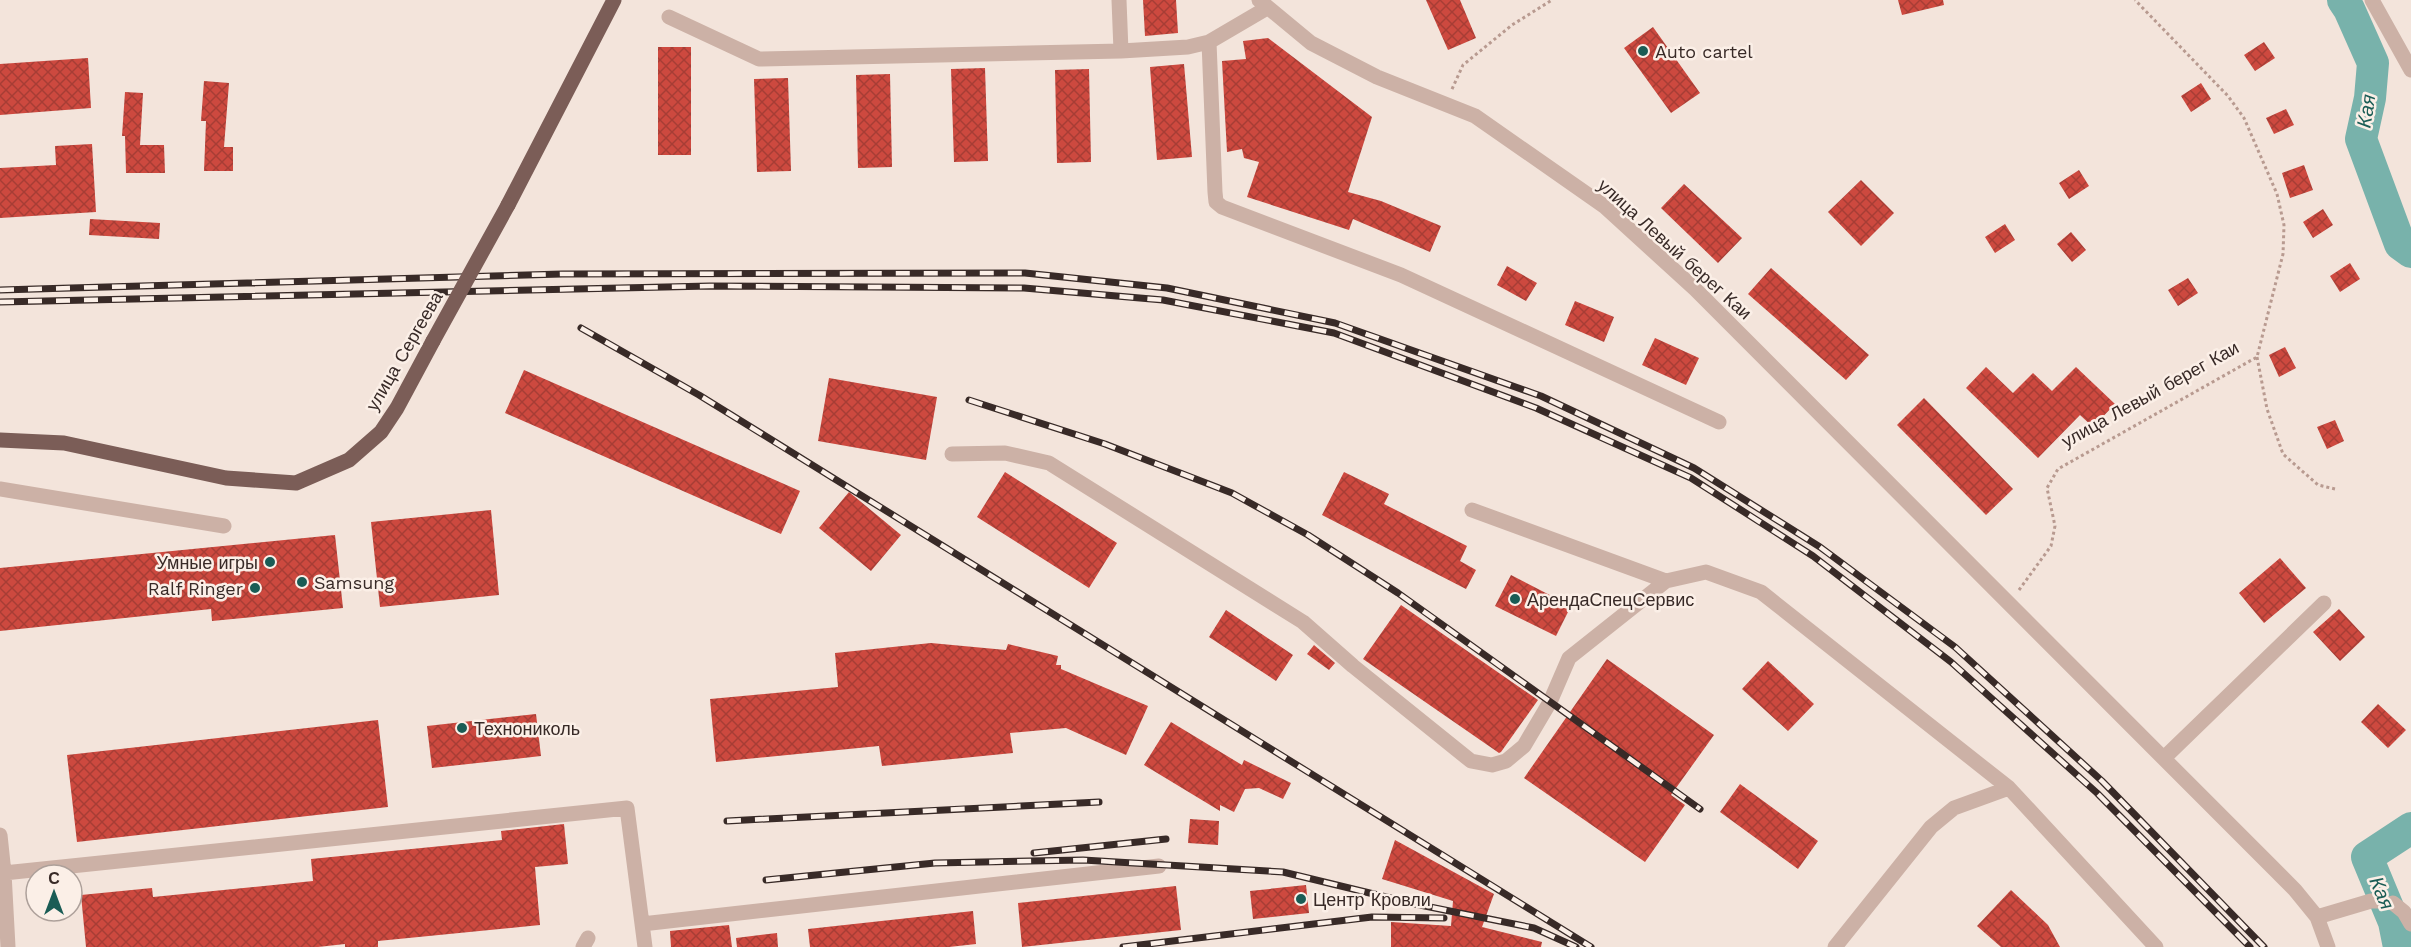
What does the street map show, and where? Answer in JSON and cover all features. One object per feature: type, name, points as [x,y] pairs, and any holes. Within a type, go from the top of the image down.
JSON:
[{"type":"main road","name":"улица Сергеева","points":[[0,440],[64,443],[225,478],[296,483],[350,460],[381,432],[397,408],[508,205],[614,0]]},
{"type":"street","points":[[1119,0],[1121,51]]},
{"type":"street","points":[[2372,0],[2411,70]]},
{"type":"street","points":[[669,17],[759,59],[1121,51],[1188,47],[1209,42],[1263,4]]},
{"type":"street","name":"улица Левый берег Каи","points":[[1263,4],[1311,43],[1377,77],[1474,116],[1604,206],[1695,289],[2295,890],[2317,917],[2328,947]]},
{"type":"street","points":[[1209,42],[1215,192],[1216,202],[1222,207],[1401,276],[1719,422]]},
{"type":"street","points":[[952,454],[1005,453],[1049,463],[1303,622],[1353,666],[1471,761],[1492,765],[1506,761],[1524,746],[1550,702],[1569,658],[1666,581],[1706,572],[1761,592],[2009,788],[2156,947]]},
{"type":"street","points":[[0,489],[224,526]]},
{"type":"street","points":[[1472,510],[1666,581]]},
{"type":"street","points":[[2164,758],[2324,603]]},
{"type":"street","points":[[1835,947],[1931,827],[1954,808],[2009,788]]},
{"type":"street","points":[[4,873],[627,808],[645,947]]},
{"type":"street","points":[[0,835],[8,947]]},
{"type":"street","points":[[642,924],[1160,866]]},
{"type":"street","points":[[2317,917],[2392,908]]},
{"type":"path","points":[[1445,103],[1463,65],[1512,26],[1552,0]]},
{"type":"path","name":"улица Левый берег Каи","points":[[2009,603],[2051,546],[2055,526],[2047,488],[2058,469],[2257,357],[2283,254],[2284,225],[2277,194],[2244,118],[2234,103],[2135,0]]},
{"type":"path","points":[[2257,357],[2267,409],[2283,454],[2318,485],[2335,489]]},
{"type":"building","points":[[1143,0],[1176,0],[1178,33],[1145,36]]},
{"type":"building","points":[[1426,0],[1460,0],[1476,38],[1448,50]]},
{"type":"building","points":[[1898,0],[1943,0],[1944,5],[1902,15]]},
{"type":"building","points":[[1653,27],[1700,93],[1671,113],[1624,48]]},
{"type":"building","points":[[1268,38],[1372,117],[1348,192],[1381,201],[1441,226],[1430,252],[1353,219],[1349,230],[1247,197],[1259,162],[1244,158],[1242,149],[1227,152],[1222,61],[1246,59],[1243,41]]},
{"type":"building","points":[[2264,42],[2275,58],[2255,71],[2244,55]]},
{"type":"building","points":[[658,47],[691,47],[691,155],[658,155]]},
{"type":"building","points":[[88,58],[91,108],[0,115],[0,64]]},
{"type":"building","points":[[1184,64],[1192,157],[1157,160],[1150,67]]},
{"type":"building","points":[[985,68],[988,161],[954,162],[951,69]]},
{"type":"building","points":[[1089,69],[1091,162],[1057,163],[1055,70]]},
{"type":"building","points":[[890,74],[892,167],[858,168],[856,75]]},
{"type":"building","points":[[788,78],[791,171],[757,172],[754,79]]},
{"type":"building","points":[[204,81],[229,83],[224,147],[233,147],[233,171],[204,171],[206,121],[201,121]]},
{"type":"building","points":[[2201,83],[2211,99],[2191,112],[2181,96]]},
{"type":"building","points":[[125,92],[143,93],[140,145],[164,145],[165,173],[126,173],[125,136],[122,136]]},
{"type":"building","points":[[2286,109],[2294,125],[2274,134],[2266,118]]},
{"type":"building","points":[[92,144],[96,212],[0,218],[0,168],[56,165],[55,146]]},
{"type":"building","points":[[2304,165],[2313,190],[2290,198],[2282,173]]},
{"type":"building","points":[[2079,170],[2089,186],[2069,199],[2059,183]]},
{"type":"building","points":[[1861,180],[1894,213],[1861,246],[1828,212]]},
{"type":"building","points":[[1684,184],[1742,238],[1718,263],[1661,208]]},
{"type":"building","points":[[2323,209],[2333,225],[2313,238],[2303,222]]},
{"type":"building","points":[[90,219],[160,223],[159,239],[89,235]]},
{"type":"building","points":[[2005,224],[2015,240],[1995,253],[1985,237]]},
{"type":"building","points":[[2071,232],[2086,250],[2072,262],[2057,244]]},
{"type":"building","points":[[2350,263],[2360,279],[2340,292],[2330,276]]},
{"type":"building","points":[[1507,266],[1537,283],[1526,301],[1497,285]]},
{"type":"building","points":[[1771,268],[1869,355],[1846,380],[1748,294]]},
{"type":"building","points":[[2188,278],[2198,293],[2178,306],[2168,290]]},
{"type":"building","points":[[1575,301],[1614,317],[1604,342],[1565,325]]},
{"type":"building","points":[[1655,338],[1699,358],[1686,385],[1642,365]]},
{"type":"building","points":[[2285,347],[2296,368],[2279,377],[2269,355]]},
{"type":"building","points":[[1986,367],[2013,393],[2033,373],[2052,391],[2076,367],[2115,404],[2093,427],[2080,415],[2038,458],[1966,388]]},
{"type":"building","points":[[524,370],[800,491],[781,534],[505,413]]},
{"type":"building","points":[[829,378],[937,397],[926,460],[818,441]]},
{"type":"building","points":[[1924,398],[2013,489],[1986,515],[1897,425]]},
{"type":"building","points":[[2335,420],[2344,441],[2327,449],[2317,427]]},
{"type":"building","points":[[1005,472],[1117,543],[1089,588],[977,517]]},
{"type":"building","points":[[1344,472],[1389,494],[1384,504],[1467,546],[1460,561],[1476,570],[1466,589],[1322,515]]},
{"type":"building","points":[[849,492],[901,535],[871,571],[819,528]]},
{"type":"building","points":[[491,510],[499,595],[380,607],[371,522]]},
{"type":"building","points":[[335,535],[343,608],[212,621],[211,609],[0,631],[0,568]]},
{"type":"building","points":[[2280,558],[2306,588],[2264,623],[2239,593]]},
{"type":"building","points":[[1511,575],[1571,606],[1556,636],[1495,606]]},
{"type":"building","points":[[1401,605],[1538,700],[1501,752],[1499,753],[1363,659]]},
{"type":"building","points":[[2339,609],[2365,637],[2340,661],[2313,632]]},
{"type":"building","points":[[1226,610],[1293,655],[1276,681],[1209,637]]},
{"type":"building","points":[[931,643],[1006,650],[1008,644],[1058,656],[1056,665],[1061,665],[1061,669],[1148,706],[1126,755],[1066,728],[1010,733],[1013,753],[882,766],[879,746],[716,762],[710,699],[838,687],[835,653]]},
{"type":"building","points":[[1314,645],[1335,663],[1329,670],[1307,654]]},
{"type":"building","points":[[1607,659],[1714,735],[1671,795],[1685,805],[1645,862],[1524,778]]},
{"type":"building","points":[[1768,661],[1814,704],[1788,731],[1742,689]]},
{"type":"building","points":[[2378,704],[2406,730],[2388,748],[2361,722]]},
{"type":"building","points":[[536,714],[541,756],[432,768],[427,726]]},
{"type":"building","points":[[378,720],[388,807],[77,842],[67,755]]},
{"type":"building","points":[[1171,722],[1242,765],[1244,760],[1291,783],[1283,799],[1259,788],[1245,789],[1234,812],[1220,805],[1220,811],[1144,765]]},
{"type":"building","points":[[1740,784],[1818,841],[1798,869],[1720,812]]},
{"type":"building","points":[[1190,819],[1219,821],[1218,845],[1188,843]]},
{"type":"building","points":[[564,824],[568,864],[535,867],[540,925],[378,941],[378,947],[345,947],[345,944],[318,947],[86,947],[84,895],[152,888],[153,897],[313,881],[311,859],[502,840],[501,831]]},
{"type":"building","points":[[1395,840],[1494,894],[1482,927],[1542,942],[1541,947],[1391,947],[1391,922],[1451,926],[1453,901],[1382,879]]},
{"type":"building","points":[[1306,885],[1309,913],[1253,919],[1250,891]]},
{"type":"building","points":[[1176,886],[1181,930],[1022,947],[1018,903]]},
{"type":"building","points":[[2011,890],[2048,925],[2060,947],[2001,947],[1977,926]]},
{"type":"building","points":[[973,911],[976,944],[949,947],[810,947],[808,929]]},
{"type":"building","points":[[729,925],[732,947],[671,947],[670,931]]},
{"type":"building","points":[[777,933],[778,947],[737,947],[736,938]]},
{"type":"waterway","name":"Кая","points":[[2343,0],[2373,63],[2370,98],[2361,139],[2400,244],[2411,252]]},
{"type":"waterway","name":"Кая","points":[[2399,947],[2394,922],[2367,857],[2411,828]]},
{"type":"railway","points":[[0,290],[562,274],[1025,273],[1167,288],[1335,323],[1541,396],[1694,468],[1820,547],[1955,647],[2102,781],[2264,947]]},
{"type":"railway","points":[[0,302],[710,286],[1024,288],[1163,300],[1334,333],[1536,408],[1691,478],[1813,556],[1951,662],[2097,793],[2250,947]]},
{"type":"railway","points":[[581,328],[699,395],[1591,947]]},
{"type":"railway","points":[[969,400],[1105,444],[1232,493],[1308,535],[1398,593],[1700,809]]},
{"type":"railway","points":[[727,821],[1099,802]]},
{"type":"railway","points":[[1034,853],[1166,839]]},
{"type":"railway","points":[[766,880],[935,863],[1083,860],[1283,872],[1415,904],[1534,928],[1576,947]]},
{"type":"railway","points":[[1123,947],[1372,917],[1444,918]]},
{"type":"place","name":"Auto cartel","points":[[1643,51]]},
{"type":"place","name":"Умные игры","points":[[270,562]]},
{"type":"place","name":"Samsung","points":[[302,582]]},
{"type":"place","name":"Ralf Ringer","points":[[255,588]]},
{"type":"place","name":"АрендаСпецСервис","points":[[1515,599]]},
{"type":"place","name":"Технониколь","points":[[462,728]]},
{"type":"place","name":"Центр Кровли","points":[[1301,899]]}]
